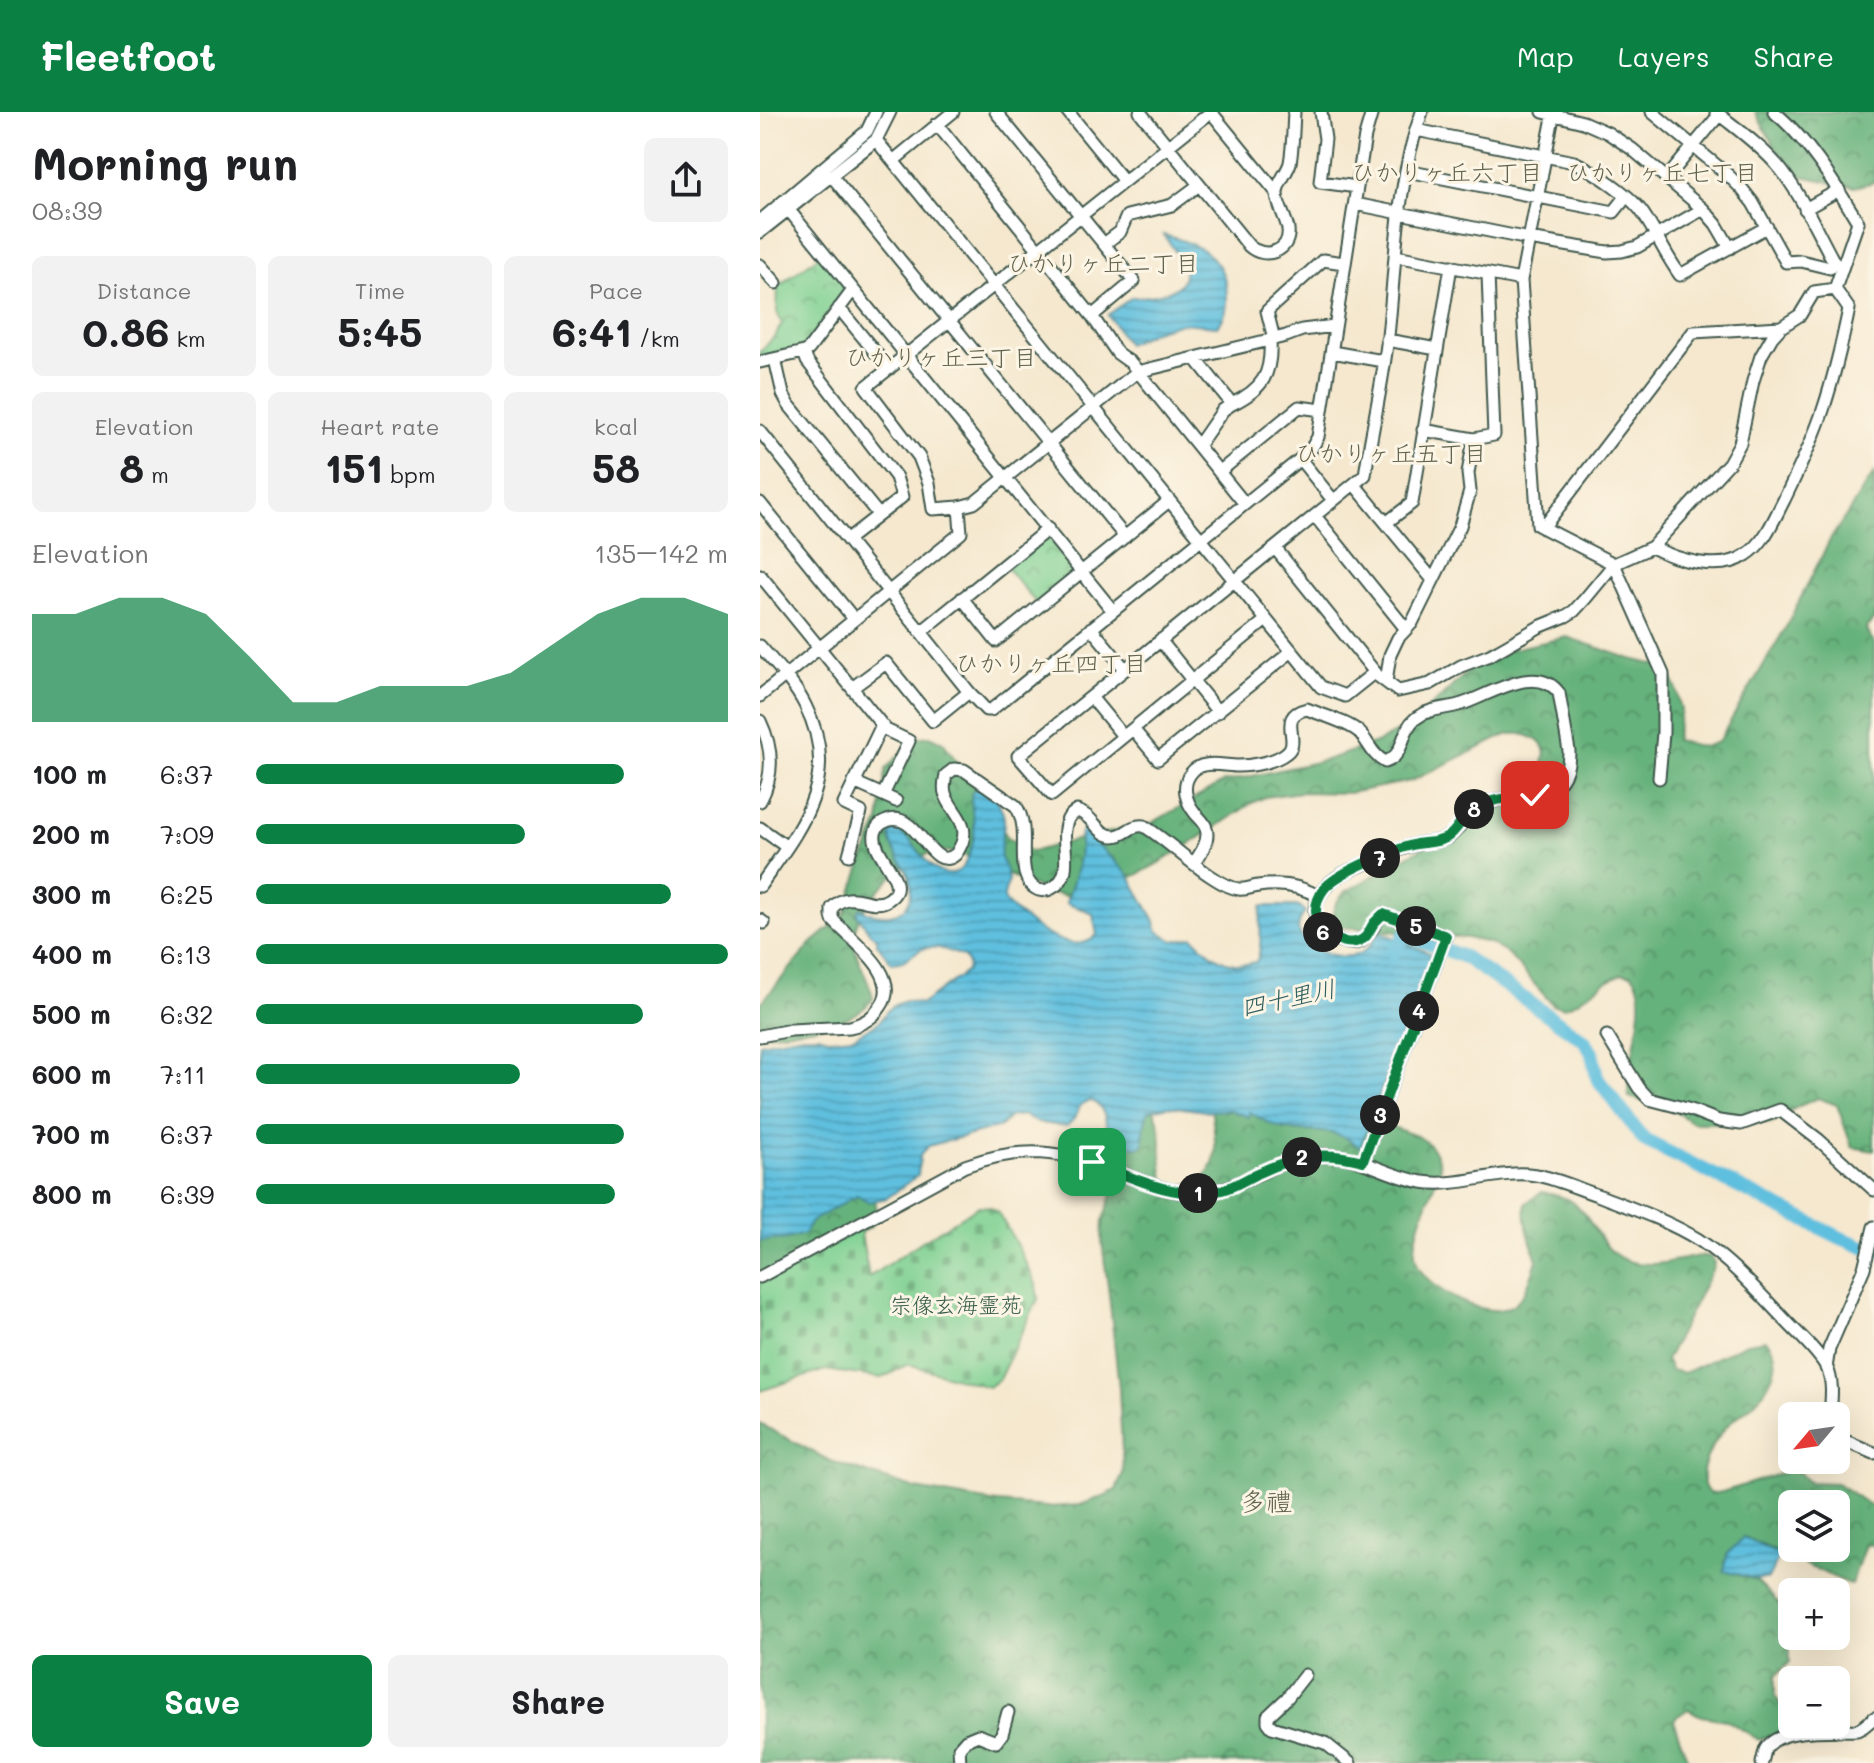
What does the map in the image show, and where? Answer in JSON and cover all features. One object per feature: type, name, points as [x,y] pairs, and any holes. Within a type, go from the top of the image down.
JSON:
[{"type":"street","points":[[760,221],[867,131],[876,112]]},
{"type":"street","points":[[760,232],[876,140],[890,112]]},
{"type":"street","points":[[893,161],[953,112]]},
{"type":"street","points":[[996,112],[1134,281],[1092,316]]},
{"type":"street","points":[[1068,112],[1124,181]]},
{"type":"street","points":[[1144,113],[1168,146],[1199,185],[1255,252],[1262,254],[1282,248],[1288,231],[1277,193],[1211,112],[1168,146],[1080,216],[950,321],[866,387],[919,457],[929,483],[933,509],[974,503],[1137,372],[1302,330],[1335,326]]},
{"type":"street","points":[[1277,193],[1290,163],[1294,118],[1283,112]]},
{"type":"street","points":[[1321,112],[1325,139],[1320,182],[1357,187]]},
{"type":"street","points":[[760,431],[969,692],[986,710],[991,710],[1315,445],[1365,136],[1372,112]]},
{"type":"street","points":[[1266,620],[1052,795],[1018,756],[1365,475],[1387,340],[1400,213],[1422,112]]},
{"type":"street","points":[[1652,112],[1693,146],[1742,189],[1786,262],[1801,261],[1830,268],[1834,262],[1779,167],[1718,113],[1693,146],[1667,178]]},
{"type":"street","points":[[1774,112],[1790,125],[1839,190],[1858,222],[1835,289]]},
{"type":"street","points":[[1659,778],[1663,674],[1614,564],[1538,525],[1521,280],[1538,198],[1550,113],[1583,122],[1608,133],[1632,149],[1703,209],[1730,248]]},
{"type":"street","points":[[937,124],[1092,316],[1117,353],[1131,363],[1245,504]]},
{"type":"street","points":[[1416,130],[1574,162],[1589,168],[1643,212],[1680,275],[1767,227]]},
{"type":"street","points":[[876,140],[1321,687],[1345,696],[1375,672]]},
{"type":"street","points":[[1407,171],[1614,212],[1626,197]]},
{"type":"street","points":[[831,175],[1125,537]]},
{"type":"street","points":[[1104,244],[1120,232],[1127,216],[1172,205],[1199,185]]},
{"type":"street","points":[[1805,209],[1839,190]]},
{"type":"street","points":[[1355,204],[1607,252],[1637,247],[1703,209]]},
{"type":"street","points":[[788,209],[1113,611]]},
{"type":"street","points":[[1396,256],[1521,280]]},
{"type":"street","points":[[1198,446],[1223,410],[1253,392],[1268,372],[1272,339],[1267,311],[1323,260],[1344,263]]},
{"type":"street","points":[[760,265],[776,283]]},
{"type":"street","points":[[1386,523],[1412,503],[1451,266]]},
{"type":"street","points":[[1423,430],[1474,439],[1494,435],[1488,274]]},
{"type":"street","points":[[1275,548],[1375,672],[1398,691],[1423,687],[1566,616],[1574,611],[1614,564],[1652,547],[1729,463],[1740,443],[1761,356],[1772,337],[1800,315],[1814,292],[1835,289]]},
{"type":"street","points":[[1652,547],[1669,556],[1692,562],[1731,561],[1745,556],[1771,527],[1818,425],[1840,352],[1849,309],[1835,289]]},
{"type":"street","points":[[760,362],[809,349],[853,290]]},
{"type":"street","points":[[839,308],[889,369]]},
{"type":"street","points":[[1543,528],[1693,332],[1781,327]]},
{"type":"street","points":[[1387,340],[1437,349]]},
{"type":"street","points":[[804,352],[807,361],[896,477],[902,497],[848,539]]},
{"type":"street","points":[[1332,352],[1383,361]]},
{"type":"street","points":[[775,359],[783,394],[789,405],[878,514]]},
{"type":"street","points":[[1196,359],[1232,404]]},
{"type":"street","points":[[1219,472],[1299,407],[1322,410]]},
{"type":"street","points":[[1386,682],[1390,655],[1398,638],[1412,623],[1460,526],[1470,491],[1468,473],[1474,439]]},
{"type":"street","points":[[1300,459],[1333,500]]},
{"type":"street","points":[[1354,484],[1433,580]]},
{"type":"street","points":[[962,598],[996,641],[1169,501]]},
{"type":"street","points":[[760,503],[854,619]]},
{"type":"street","points":[[760,696],[961,533],[959,507]]},
{"type":"street","points":[[1315,516],[1406,629]]},
{"type":"street","points":[[921,632],[1048,529]]},
{"type":"street","points":[[760,575],[886,730],[909,741],[883,795]]},
{"type":"street","points":[[1091,628],[1125,669]]},
{"type":"street","points":[[1160,640],[1218,712]]},
{"type":"street","points":[[760,646],[804,703],[819,749],[812,804],[798,832],[760,886]]},
{"type":"street","points":[[1091,697],[1158,759],[1292,651]]},
{"type":"street","points":[[852,688],[886,663],[933,721],[969,692]]},
{"type":"street","points":[[1194,863],[1204,845],[1206,828],[1187,798],[1186,784],[1192,770],[1211,765],[1248,765],[1285,754],[1292,744],[1291,721],[1301,710],[1307,709],[1353,728],[1375,756],[1385,762],[1398,754],[1409,725],[1423,713],[1461,704],[1513,682],[1537,681],[1554,687],[1561,701],[1569,751],[1568,768],[1558,784],[1535,795],[1499,799],[1479,806],[1450,836],[1412,845],[1351,870],[1329,883],[1319,897],[1315,914],[1317,921],[1326,934],[1341,941],[1350,943],[1362,940],[1383,914],[1446,936],[1363,1161]]},
{"type":"street","points":[[760,721],[771,750],[771,768],[768,785],[760,801]]},
{"type":"street","points":[[849,855],[861,812],[844,804],[882,725]]},
{"type":"street","points":[[760,1036],[791,1030],[859,1025],[871,1018],[880,1007],[888,993],[885,981],[860,944],[833,920],[832,908],[846,899],[883,903],[893,896],[896,879],[874,838],[877,828],[888,820],[907,823],[938,856],[947,858],[956,854],[964,837],[963,822],[944,790],[946,775],[954,769],[964,770],[1016,806],[1024,832],[1025,871],[1030,884],[1038,890],[1049,891],[1063,877],[1067,821],[1077,811],[1090,817],[1095,826],[1109,835],[1120,835],[1137,825],[1144,826],[1202,870],[1229,886],[1239,889],[1293,886],[1307,889],[1319,897]]},
{"type":"street","points":[[854,782],[896,801]]},
{"type":"street","points":[[760,828],[787,847]]},
{"type":"street","points":[[1607,1036],[1649,1099],[1719,1121],[1741,1124],[1780,1110],[1819,1140],[1874,1190]]},
{"type":"street","points":[[760,1277],[965,1166],[1009,1153],[1034,1151],[1061,1154],[1167,1190],[1194,1193],[1228,1188],[1297,1158],[1332,1155],[1363,1161],[1407,1179],[1439,1184],[1503,1174],[1539,1175],[1661,1219],[1702,1242],[1750,1283],[1810,1346],[1831,1380],[1830,1402]]},
{"type":"street","points":[[1826,1368],[1829,1349],[1869,1270],[1874,1227]]},
{"type":"street","points":[[1850,1443],[1874,1453]]},
{"type":"street","points":[[1305,1675],[1268,1716],[1268,1722],[1272,1727],[1325,1743],[1350,1763]]},
{"type":"street","points":[[960,1763],[959,1748],[966,1740],[978,1735],[996,1742],[1000,1738],[1008,1712]]},
{"type":"street","points":[[1762,1763],[1765,1750],[1786,1735],[1857,1730],[1874,1718]]},
{"type":"green space","points":[[1755,112],[1874,112],[1874,182],[1855,187],[1802,176],[1776,149]]},
{"type":"green space","points":[[820,255],[843,283],[842,293],[802,350],[762,358],[760,352],[776,335],[782,323],[777,312],[778,286]]},
{"type":"green space","points":[[1874,473],[1874,619],[1866,628],[1874,643],[1874,1151],[1852,1147],[1837,1105],[1818,1098],[1771,1123],[1693,1123],[1674,1111],[1629,1097],[1628,1078],[1640,1008],[1640,994],[1631,974],[1621,974],[1607,981],[1565,1007],[1553,1005],[1508,954],[1489,943],[1337,924],[1333,910],[1345,892],[1525,789],[1536,777],[1545,755],[1539,742],[1519,734],[1506,735],[1411,781],[1349,793],[1300,792],[1265,797],[1148,869],[1089,896],[1071,897],[1046,891],[958,853],[940,852],[922,856],[902,868],[880,889],[857,923],[855,948],[873,999],[863,1009],[837,1022],[760,1035],[760,1004],[812,943],[844,916],[879,822],[886,769],[915,738],[930,736],[943,742],[1008,838],[1031,852],[1150,824],[1224,782],[1326,760],[1376,743],[1414,723],[1485,655],[1567,637],[1665,667],[1676,687],[1681,710],[1675,740],[1703,747],[1718,742],[1786,627],[1830,540]]},
{"type":"green space","points":[[1048,536],[1075,573],[1037,604],[1006,567]]},
{"type":"green space","points":[[1206,1070],[1355,1113],[1419,1137],[1437,1155],[1440,1170],[1419,1228],[1416,1260],[1429,1281],[1441,1290],[1484,1309],[1509,1307],[1524,1293],[1537,1260],[1527,1225],[1526,1203],[1542,1192],[1572,1202],[1611,1251],[1628,1261],[1653,1264],[1703,1256],[1714,1261],[1666,1360],[1671,1370],[1684,1373],[1747,1343],[1766,1340],[1772,1348],[1775,1366],[1764,1391],[1725,1428],[1712,1446],[1704,1467],[1705,1486],[1710,1494],[1780,1474],[1801,1474],[1808,1482],[1837,1483],[1847,1490],[1778,1490],[1778,1552],[1744,1537],[1724,1571],[1756,1580],[1778,1603],[1778,1650],[1790,1650],[1790,1662],[1786,1666],[1778,1666],[1775,1676],[1778,1733],[1759,1740],[1726,1720],[1701,1716],[1688,1709],[1675,1718],[1674,1723],[1689,1763],[760,1763],[760,1424],[830,1461],[916,1489],[998,1503],[1047,1507],[1080,1505],[1116,1490],[1123,1473],[1119,1388],[1102,1242],[1103,1221],[1121,1168],[1127,1118],[1153,1108],[1159,1126],[1165,1181],[1187,1185],[1204,1177],[1213,1162],[1215,1143]]},
{"type":"green space","points":[[760,1142],[874,1197],[876,1209],[870,1227],[760,1288]]},
{"type":"green space","name":"宗像玄海霊苑","points":[[979,1206],[997,1211],[1036,1284],[1038,1299],[999,1379],[988,1387],[908,1364],[882,1378],[825,1370],[760,1391],[760,1282],[860,1229],[869,1277]]},
{"type":"green space","points":[[1850,1492],[1874,1508],[1874,1545],[1865,1545],[1851,1585],[1850,1578],[1835,1578],[1800,1562],[1850,1562]]},
{"type":"water","points":[[1164,235],[1199,248],[1216,262],[1225,283],[1225,313],[1217,326],[1181,323],[1127,344],[1108,315],[1132,297],[1170,290],[1179,285],[1183,278],[1185,265]]},
{"type":"water","points":[[979,788],[993,792],[1003,813],[1001,857],[1008,881],[1005,901],[1028,922],[1058,939],[1079,943],[1097,935],[1093,914],[1066,903],[1077,867],[1080,835],[1084,826],[1098,845],[1129,875],[1158,931],[1174,941],[1193,937],[1206,950],[1229,963],[1256,962],[1260,949],[1262,906],[1300,906],[1305,912],[1298,929],[1301,936],[1314,949],[1328,954],[1358,954],[1369,947],[1379,931],[1433,955],[1360,1147],[1339,1135],[1279,1127],[1249,1112],[1249,1117],[1230,1110],[1205,1111],[1168,1106],[1148,1111],[1143,1145],[1138,1148],[1122,1144],[1116,1159],[1109,1145],[1102,1111],[1090,1100],[1080,1105],[1067,1126],[1039,1122],[1023,1115],[1009,1117],[1000,1127],[928,1146],[920,1156],[918,1175],[887,1198],[869,1202],[857,1195],[811,1222],[804,1234],[760,1241],[760,1043],[802,1035],[819,1035],[830,1039],[853,1037],[879,1022],[895,1005],[905,1001],[922,1004],[967,971],[968,964],[964,957],[933,947],[921,949],[904,960],[892,963],[857,914],[860,908],[877,915],[894,914],[907,905],[910,880],[893,847],[890,833],[893,830],[909,839],[933,868],[950,874],[960,870],[973,841],[971,798],[972,792]]},
{"type":"water","points":[[1743,1537],[1778,1554],[1778,1559],[1768,1579],[1756,1579],[1724,1571],[1727,1555]]},
{"type":"waterway","name":"四十里川","points":[[1393,954],[1405,934],[1464,957],[1584,1040],[1592,1053],[1597,1078],[1644,1140],[1841,1238],[1874,1251]]},
{"type":"district","name":"ひかりヶ丘六丁目","points":[[1447,171]]},
{"type":"district","name":"ひかりヶ丘七丁目","points":[[1662,171]]},
{"type":"district","name":"ひかりヶ丘二丁目","points":[[1103,262]]},
{"type":"district","name":"ひかりヶ丘三丁目","points":[[941,356]]},
{"type":"district","name":"ひかりヶ丘五丁目","points":[[1391,452]]},
{"type":"district","name":"ひかりヶ丘四丁目","points":[[1051,662]]},
{"type":"district","name":"多禮","points":[[1266,1501]]},
{"type":"route","points":[[1092,1162],[1156,1187],[1194,1193],[1228,1188],[1286,1161],[1311,1155],[1332,1155],[1363,1161],[1446,936],[1383,914],[1367,937],[1357,942],[1341,941],[1326,934],[1317,921],[1315,914],[1322,891],[1351,870],[1390,853],[1412,845],[1443,840],[1479,806],[1499,799],[1535,795]]}]
